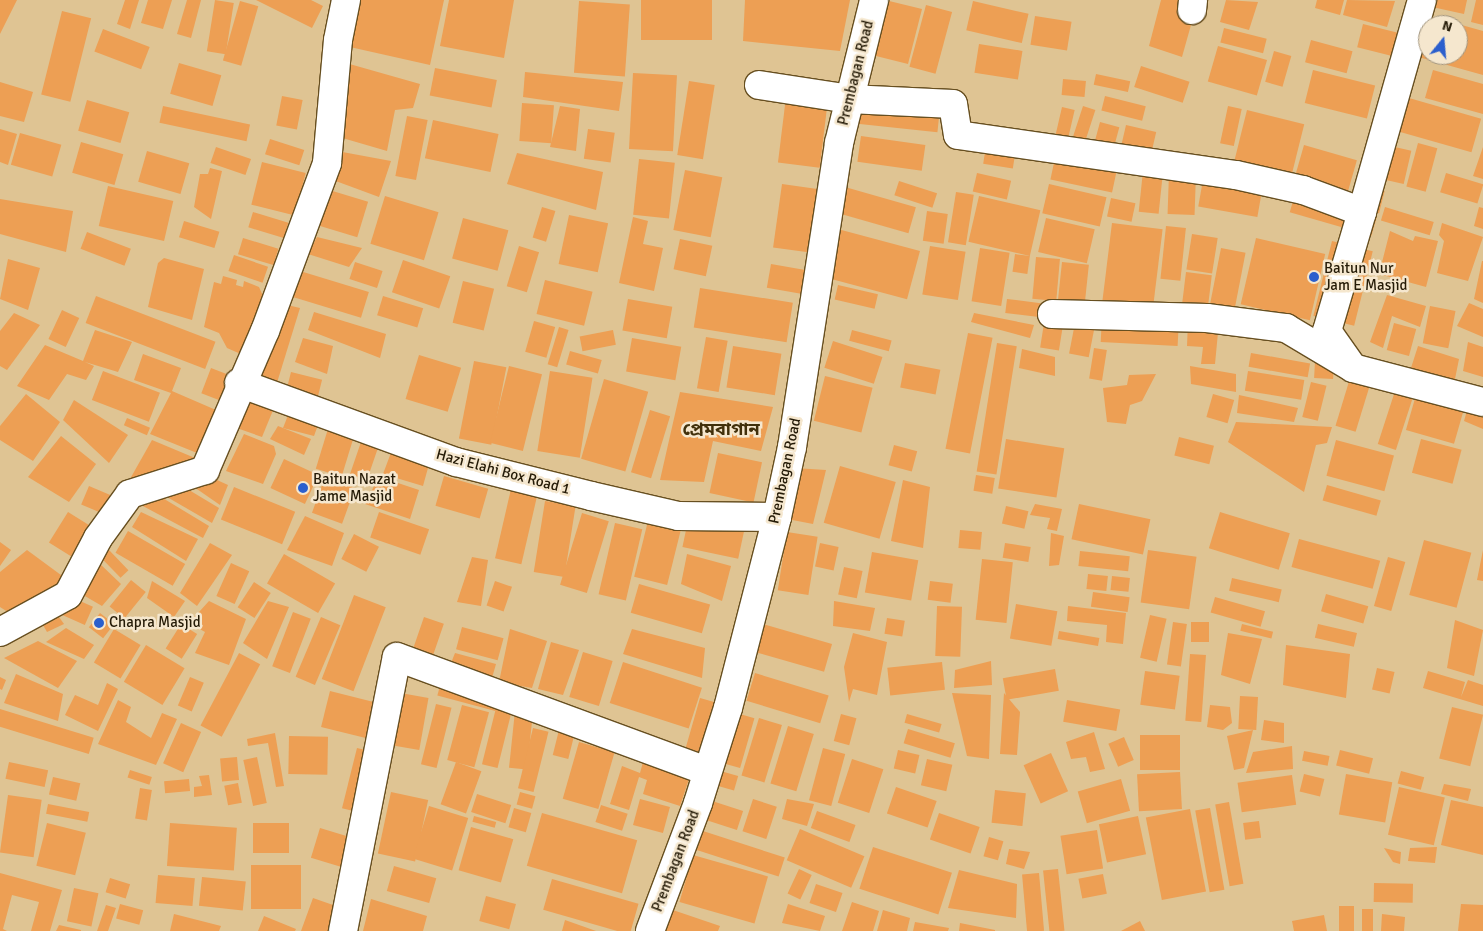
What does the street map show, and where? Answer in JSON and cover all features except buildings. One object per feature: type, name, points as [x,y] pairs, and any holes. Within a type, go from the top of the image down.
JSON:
[{"type":"street","points":[[0,632],[68,595],[98,538],[130,494],[205,470],[240,383],[265,331],[327,163],[338,40],[346,0]]},
{"type":"street","name":"Prembagan Road","points":[[650,931],[707,771],[777,517],[792,447],[849,100],[874,0]]},
{"type":"street","points":[[1353,368],[1327,331],[1422,0]]},
{"type":"street","points":[[759,85],[849,100],[954,104],[958,134],[1236,175],[1303,190],[1362,212]]},
{"type":"street","points":[[1052,314],[1207,318],[1286,328],[1353,368],[1483,402]]},
{"type":"street","name":"Hazi Elahi Box Road 1","points":[[240,383],[456,462],[678,516],[777,517]]},
{"type":"street","points":[[343,931],[397,657],[707,771]]},
{"type":"place","name":"Baitun Nur Jam E Masjid","points":[[1314,277]]},
{"type":"place","name":"Baitun Nazat Jame Masjid","points":[[303,488]]},
{"type":"place","name":"Chapra Masjid","points":[[99,623]]},
{"type":"district","name":"প্রেমবাগান","points":[[721,429]]}]
